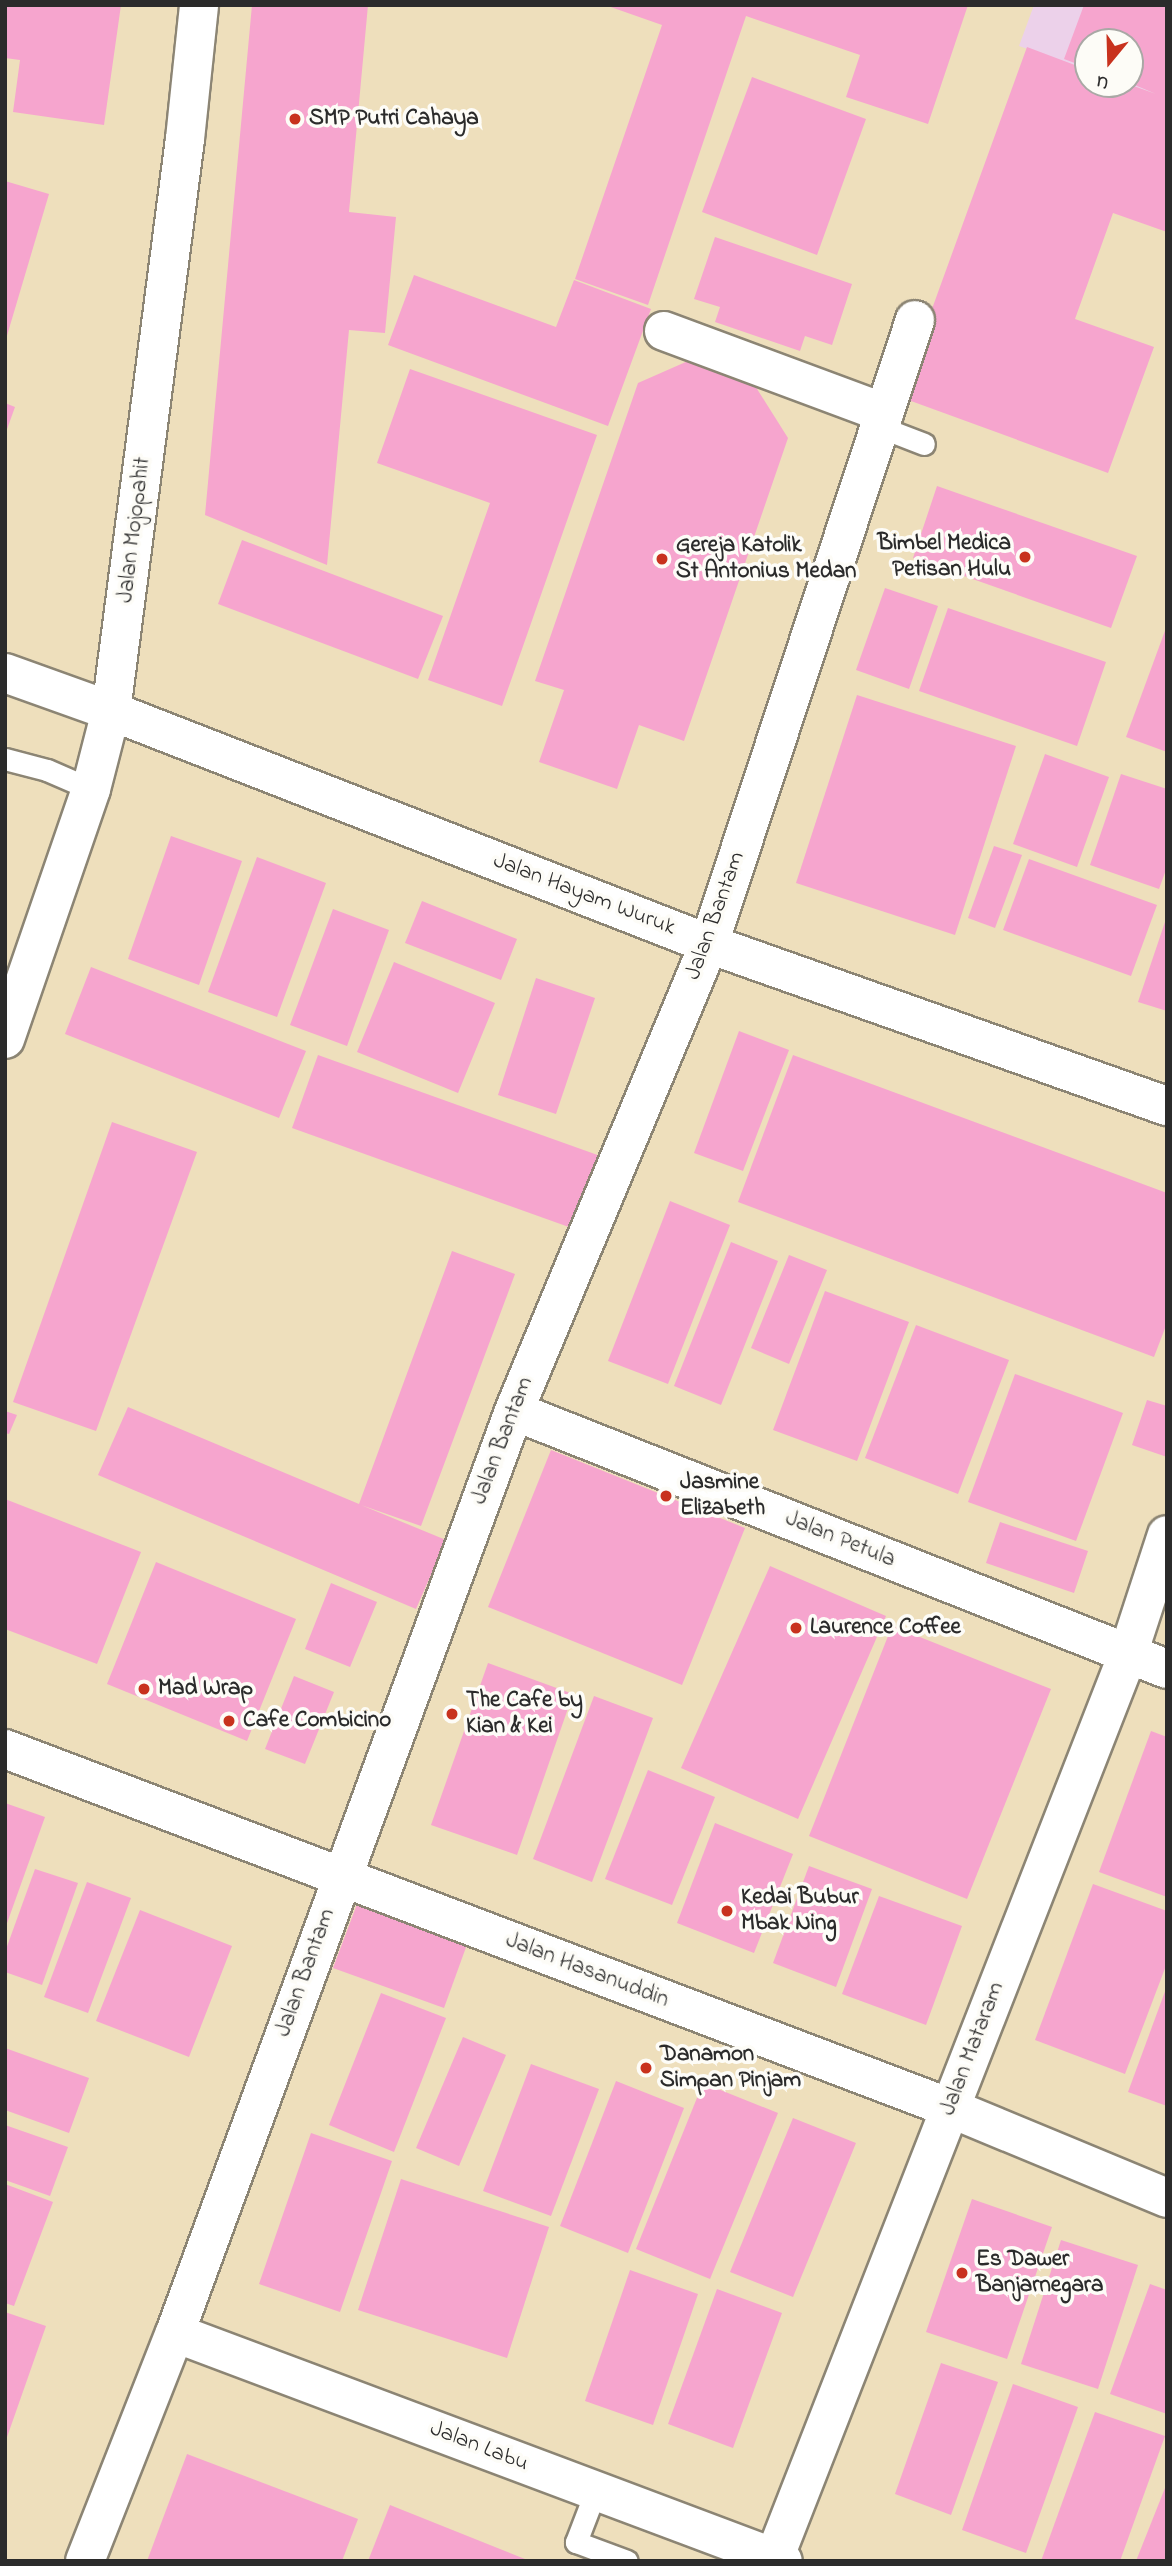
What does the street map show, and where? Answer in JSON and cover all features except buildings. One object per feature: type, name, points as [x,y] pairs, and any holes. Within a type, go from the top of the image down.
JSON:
[{"type":"street","name":"Jalan Mojopahit","points":[[5,1040],[91,789],[111,711],[185,139],[199,5]]},
{"type":"street","name":"Jalan Bantam","points":[[85,2561],[175,2333],[340,1877],[514,1411],[709,944],[915,320]]},
{"type":"street","points":[[664,331],[882,420]]},
{"type":"street","name":"Jalan Hayam Wuruk","points":[[5,673],[111,711],[709,944],[1167,1106]]},
{"type":"street","name":"Jalan Petula","points":[[514,1411],[1167,1669]]},
{"type":"street","name":"Jalan Mataram","points":[[777,2560],[1128,1654],[1167,1535]]},
{"type":"street","name":"Jalan Hasanuddin","points":[[5,1749],[950,2108],[1167,2198]]},
{"type":"street","name":"Jalan Labu","points":[[175,2333],[777,2560]]},
{"type":"lane","points":[[882,420],[925,444]]},
{"type":"lane","points":[[5,759],[47,771],[91,789]]},
{"type":"lane","points":[[596,2490],[576,2542],[627,2561]]},
{"type":"shaded area","points":[[1034,5],[1167,5],[1167,98],[1144,90],[1144,28],[1074,28],[1074,65],[1019,46]]},
{"type":"place","name":"SMP Putri Cahaya","points":[[295,119]]},
{"type":"place","name":"Bimbel Medica Petisan Hulu","points":[[1025,557]]},
{"type":"place","name":"Gereja Katolik St Antonius Medan","points":[[662,559]]},
{"type":"place","name":"Jasmine Elizabeth","points":[[666,1496]]},
{"type":"place","name":"Laurence Coffee","points":[[796,1628]]},
{"type":"place","name":"Mad Wrap","points":[[144,1689]]},
{"type":"place","name":"The Cafe by Kian & Kei","points":[[452,1714]]},
{"type":"place","name":"Cafe Combicino","points":[[229,1721]]},
{"type":"place","name":"Kedai Bubur Mbak Ning","points":[[727,1911]]},
{"type":"place","name":"Danamon Simpan Pinjam","points":[[646,2068]]},
{"type":"place","name":"Es Dawer Banjarnegara","points":[[962,2273]]}]
